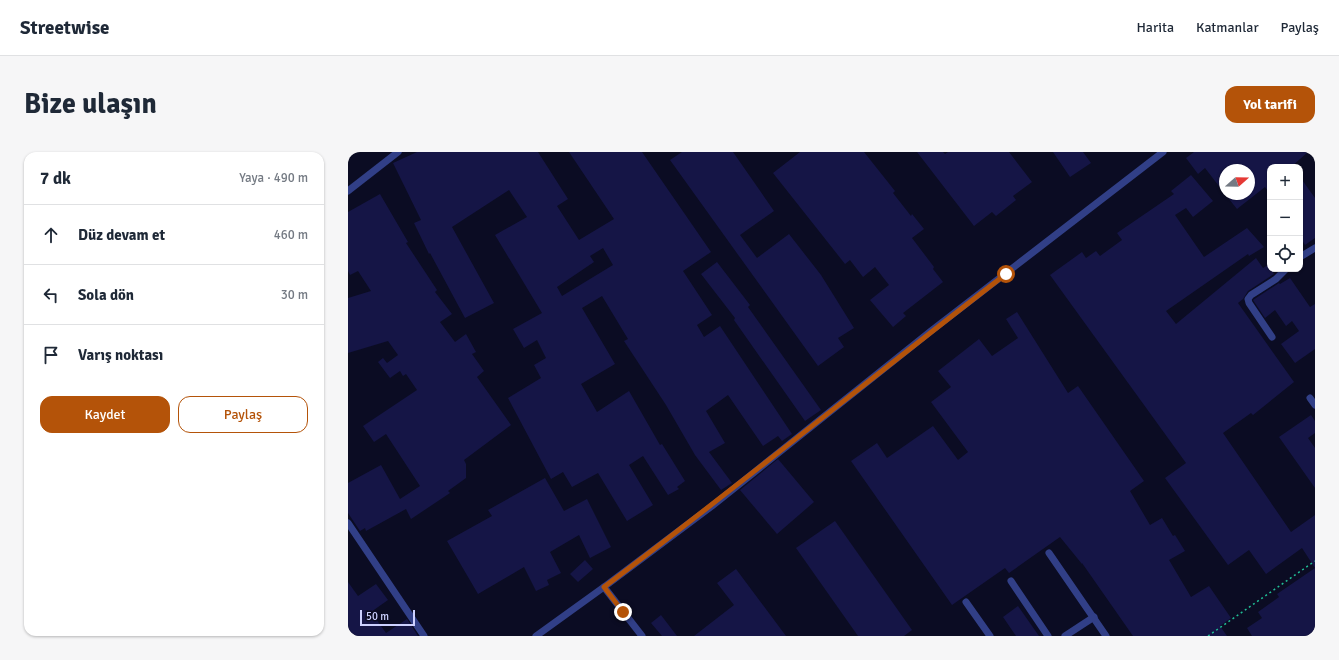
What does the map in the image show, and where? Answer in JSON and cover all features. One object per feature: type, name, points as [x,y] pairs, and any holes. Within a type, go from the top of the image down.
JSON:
[{"type":"street","points":[[348,190],[398,152]]},
{"type":"street","points":[[536,636],[712,506],[931,331],[1163,152]]},
{"type":"street","points":[[1303,255],[1315,248]]},
{"type":"street","points":[[1272,337],[1249,303],[1248,299],[1251,295],[1276,279],[1283,272]]},
{"type":"street","points":[[1310,398],[1315,404]]},
{"type":"street","points":[[348,524],[424,636]]},
{"type":"street","points":[[1048,553],[1106,636]]},
{"type":"street","points":[[1011,581],[1048,636]]},
{"type":"street","points":[[604,587],[642,636]]},
{"type":"street","points":[[966,602],[990,636]]},
{"type":"street","points":[[1065,636],[1094,617]]},
{"type":"path","points":[[1208,636],[1315,561]]},
{"type":"building","points":[[417,152],[538,152],[568,199],[557,206],[579,240],[614,219],[569,152],[642,152],[711,252],[683,271],[712,315],[697,325],[704,337],[720,326],[792,434],[782,441],[778,436],[763,446],[728,395],[706,411],[725,443],[709,452],[732,483],[721,490],[695,455],[666,405],[624,341],[628,339],[602,296],[582,308],[615,364],[581,384],[597,412],[629,391],[660,445],[662,444],[685,481],[677,487],[679,489],[668,495],[643,456],[629,465],[653,505],[627,521],[598,473],[572,487],[563,472],[551,479],[508,398],[541,378],[534,365],[546,358],[537,340],[524,348],[513,329],[542,313],[495,235],[527,217],[509,190],[452,227],[494,303],[465,318],[430,253],[429,254],[414,223],[421,220],[393,163]],"holes":[[[603,248],[613,265],[562,296],[557,287],[594,262],[590,256]]]},
{"type":"building","points":[[682,152],[733,152],[774,211],[740,235],[757,258],[789,234],[821,275],[854,328],[838,338],[844,347],[818,366],[670,160]]},
{"type":"building","points":[[800,152],[864,152],[895,191],[893,193],[911,216],[912,214],[924,229],[912,238],[934,267],[933,269],[943,282],[903,313],[906,316],[893,327],[870,300],[889,285],[875,267],[863,277],[850,260],[845,264],[773,173]]},
{"type":"building","points":[[917,152],[943,152],[945,154],[948,152],[1009,152],[1032,182],[1013,196],[1016,200],[996,216],[992,212],[974,226]]},
{"type":"building","points":[[1053,152],[1083,152],[1091,163],[1070,177]]},
{"type":"building","points":[[1194,152],[1308,152],[1294,164],[1267,164],[1267,190],[1265,187],[1255,195],[1255,164],[1219,164],[1219,186],[1205,168],[1198,174],[1186,158]]},
{"type":"building","points":[[1191,175],[1213,201],[1193,217],[1186,208],[1175,215],[1204,257],[1247,228],[1264,247],[1249,256],[1248,254],[1166,311],[1176,324],[1256,258],[1263,268],[1267,266],[1267,272],[1273,272],[1274,274],[1248,291],[1243,299],[1238,303],[1294,382],[1253,415],[1251,413],[1223,433],[1291,532],[1315,515],[1315,568],[1302,548],[1266,574],[1249,550],[1228,565],[1165,478],[1186,463],[1050,275],[1082,252],[1086,258],[1096,251],[1100,256],[1122,240],[1117,233],[1174,194],[1171,191]]},
{"type":"building","points":[[1303,181],[1315,198],[1315,238],[1305,245],[1303,242]]},
{"type":"building","points":[[380,194],[408,242],[406,243],[437,290],[435,292],[452,314],[440,322],[455,342],[466,334],[476,352],[472,354],[484,371],[477,377],[511,425],[464,460],[466,464],[466,478],[448,491],[450,493],[411,519],[406,509],[366,531],[365,528],[360,531],[348,513],[348,483],[381,465],[400,499],[420,486],[386,434],[374,442],[363,426],[417,390],[406,374],[403,376],[400,371],[390,378],[378,362],[383,358],[387,363],[398,355],[388,341],[348,353],[348,298],[371,291],[358,271],[350,275],[348,271],[348,212]]},
{"type":"building","points":[[1230,200],[1248,200],[1237,209]]},
{"type":"building","points":[[717,262],[750,305],[748,307],[821,410],[805,421],[734,320],[735,318],[701,274]]},
{"type":"building","points":[[1290,278],[1310,307],[1315,304],[1315,349],[1295,363],[1281,344],[1299,331],[1292,321],[1286,326],[1275,310],[1265,318],[1253,300],[1279,283],[1280,284]]},
{"type":"building","points":[[1017,312],[1068,393],[1078,386],[1144,481],[1130,491],[1150,525],[1162,518],[1173,536],[1175,535],[1185,551],[1169,560],[1191,597],[1209,586],[1231,618],[1220,626],[1227,636],[1133,636],[1082,563],[1060,537],[1009,573],[1005,568],[952,605],[851,461],[877,443],[887,458],[933,426],[958,460],[968,452],[931,402],[951,387],[938,371],[979,339],[992,356],[1018,338],[1006,319]]},
{"type":"building","points":[[1311,415],[1315,421],[1315,433],[1308,438],[1315,448],[1315,488],[1279,437]]},
{"type":"building","points":[[778,459],[814,502],[777,534],[740,490]]},
{"type":"building","points":[[545,478],[564,511],[587,499],[611,547],[590,558],[579,535],[550,552],[561,573],[547,580],[549,585],[536,591],[524,567],[478,594],[447,541],[492,516],[488,510]]},
{"type":"building","points":[[835,521],[912,630],[904,636],[858,636],[796,548]]},
{"type":"building","points":[[585,560],[593,569],[578,582],[570,574]]},
{"type":"building","points":[[1315,568],[1315,636],[1252,636],[1247,628],[1262,618],[1258,612],[1279,597],[1277,594]]},
{"type":"building","points":[[736,569],[786,636],[694,636],[734,605],[717,583]]},
{"type":"building","points":[[348,582],[358,596],[376,584],[388,600],[371,612],[386,633],[407,619],[418,636],[348,636]]},
{"type":"building","points":[[1018,606],[1039,636],[1016,636],[1003,617]]},
{"type":"building","points":[[661,615],[677,636],[662,636],[651,623]]},
{"type":"route","points":[[623,612],[604,587],[712,506],[851,394],[1006,274]]}]
